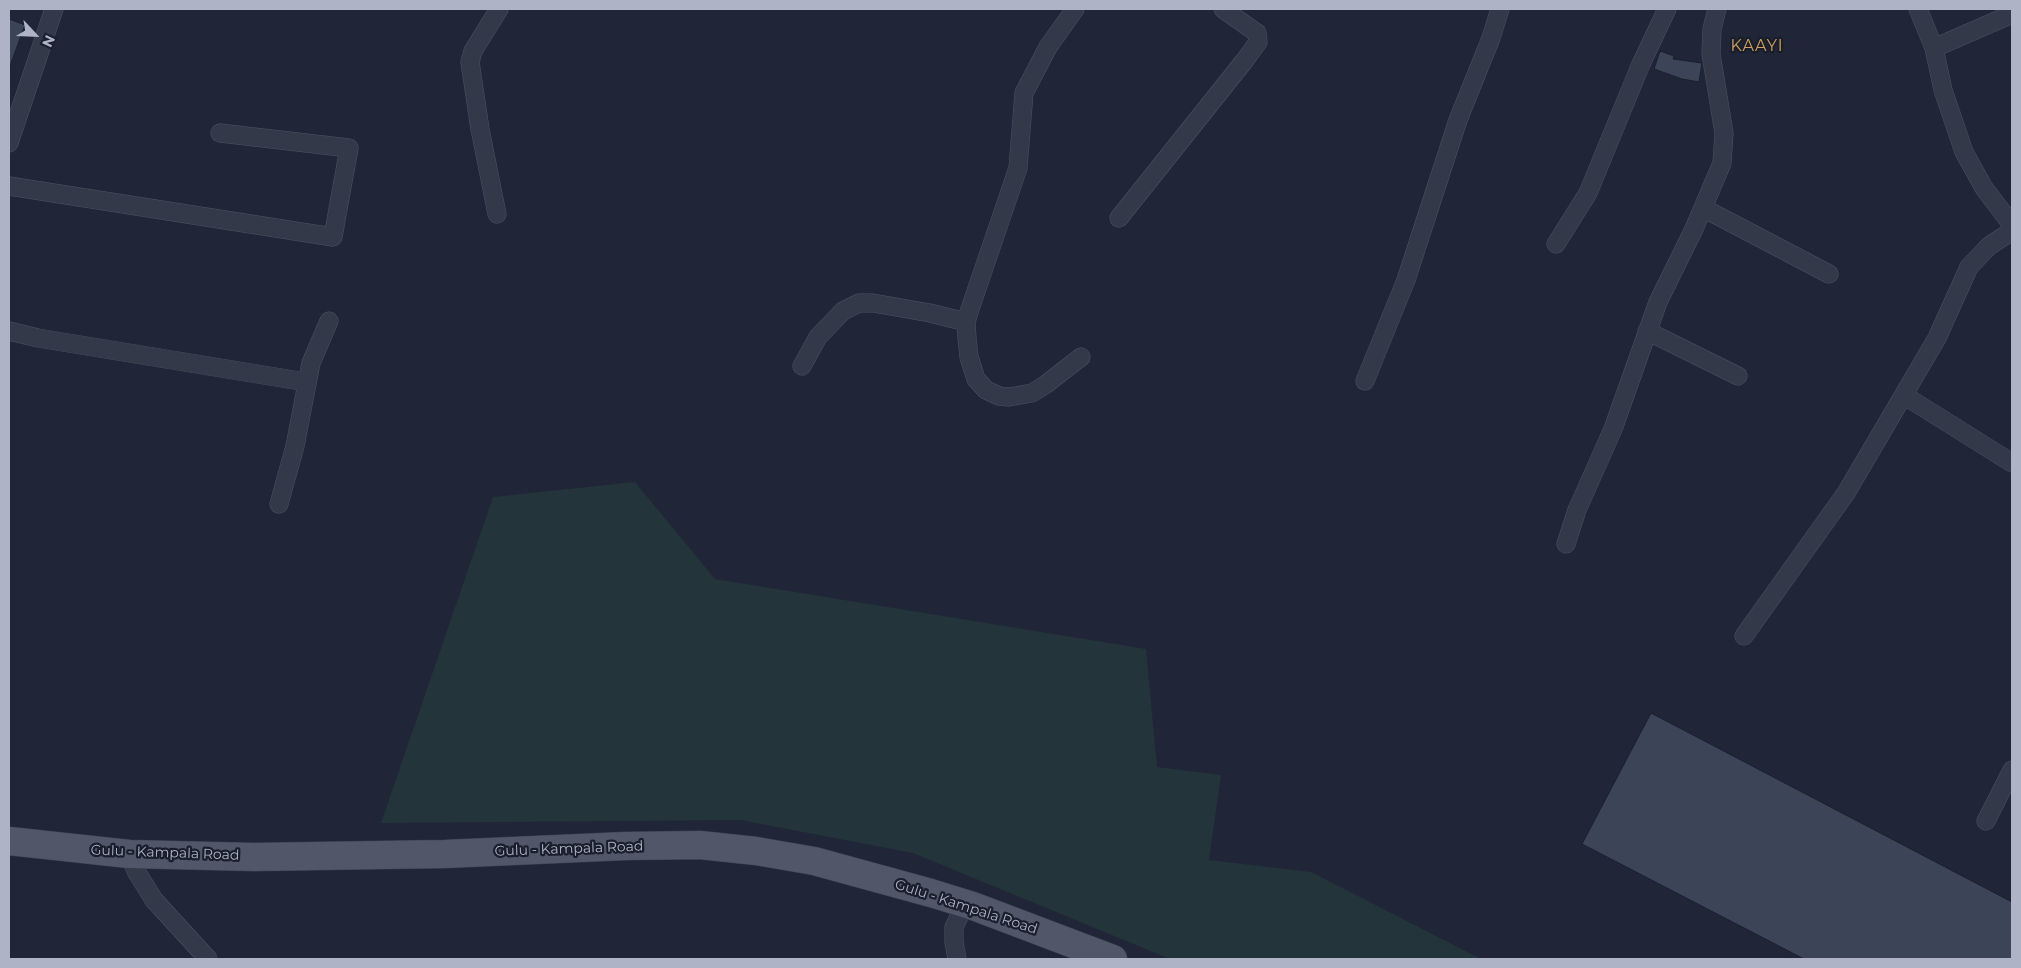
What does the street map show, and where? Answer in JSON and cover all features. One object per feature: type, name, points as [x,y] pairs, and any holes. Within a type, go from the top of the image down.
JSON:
[{"type":"main road","name":"Gulu - Kampala Road","points":[[9,841],[129,854],[356,857],[572,847],[700,845],[756,851],[814,861],[972,906],[1113,959]]},
{"type":"street","points":[[9,143],[54,9]]},
{"type":"street","points":[[498,214],[480,129],[470,62],[473,51],[499,9]]},
{"type":"street","points":[[1075,9],[1048,47],[1024,92],[1018,168],[966,322],[973,372],[980,385],[991,394],[1010,397],[1032,393],[1045,386],[1081,357]]},
{"type":"street","points":[[1118,218],[1258,42],[1258,36],[1254,31],[1223,9]]},
{"type":"street","points":[[1365,381],[1406,280],[1458,120],[1491,38],[1500,9]]},
{"type":"street","points":[[1556,244],[1588,192],[1641,64],[1667,9]]},
{"type":"street","points":[[1566,544],[1577,510],[1622,406],[1658,302],[1703,208],[1722,163],[1724,133],[1712,54],[1712,29],[1717,9]]},
{"type":"street","points":[[1918,9],[1934,48],[1943,90],[1964,152],[1984,188],[2012,226]]},
{"type":"street","points":[[1934,48],[2012,14]]},
{"type":"street","points":[[9,186],[333,237],[350,148],[220,133]]},
{"type":"street","points":[[1703,208],[1829,274]]},
{"type":"street","points":[[1744,636],[1846,494],[1905,396],[1937,338],[1969,267],[1989,246],[2012,231]]},
{"type":"street","points":[[802,366],[818,338],[843,311],[859,303],[873,303],[930,313],[966,322]]},
{"type":"street","points":[[279,504],[295,446],[306,382],[311,364],[329,321]]},
{"type":"street","points":[[9,331],[38,338],[306,382]]},
{"type":"street","points":[[1647,331],[1738,376]]},
{"type":"street","points":[[1905,396],[2012,463]]},
{"type":"street","points":[[1986,821],[2012,770]]},
{"type":"street","points":[[129,854],[136,871],[154,900],[208,959]]},
{"type":"street","points":[[957,959],[954,927],[963,908],[972,906]]},
{"type":"shaded area","points":[[635,482],[715,579],[1146,649],[1157,767],[1221,775],[1209,860],[1311,872],[1481,959],[1170,959],[913,853],[740,820],[381,823],[493,497]]},
{"type":"building","points":[[9,19],[25,25],[10,66],[9,66]]},
{"type":"building","points":[[1660,51],[1674,56],[1673,59],[1702,63],[1699,82],[1682,79],[1654,69]]},
{"type":"building","points":[[1651,713],[2012,902],[2012,959],[1804,959],[1582,844]]},
{"type":"district","name":"KAAYI","points":[[1757,46]]}]
